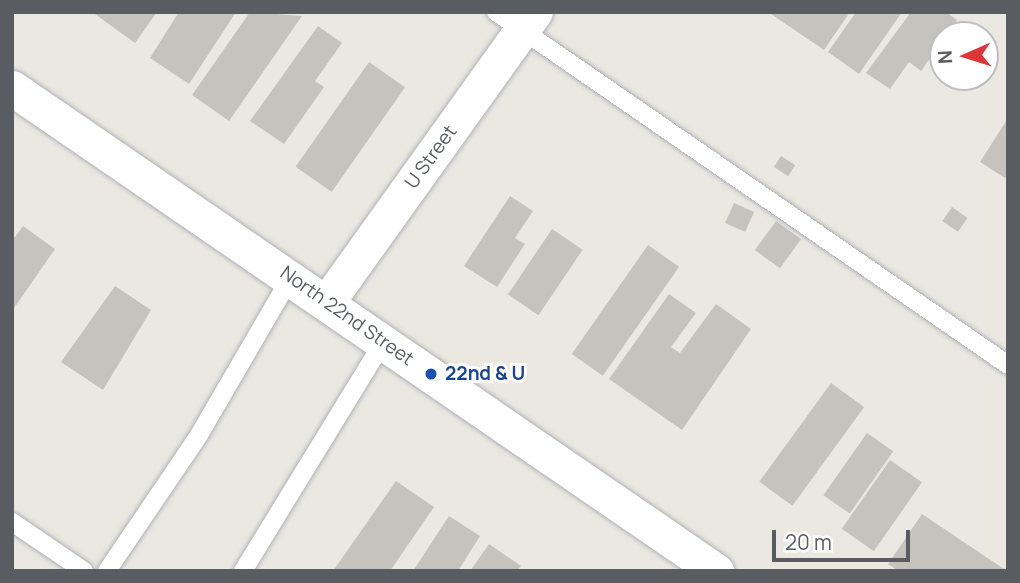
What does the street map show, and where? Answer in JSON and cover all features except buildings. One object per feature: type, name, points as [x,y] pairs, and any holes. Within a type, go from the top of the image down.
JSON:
[{"type":"street","name":"U Street","points":[[327,302],[518,18]]},
{"type":"street","name":"North 22nd Street","points":[[12,88],[716,571]]},
{"type":"lane","points":[[518,18],[1008,365]]},
{"type":"lane","points":[[107,571],[199,435],[291,277]]},
{"type":"lane","points":[[243,571],[384,341]]},
{"type":"lane","points":[[12,522],[84,571]]},
{"type":"place","name":"22nd & U","points":[[431,374]]}]
